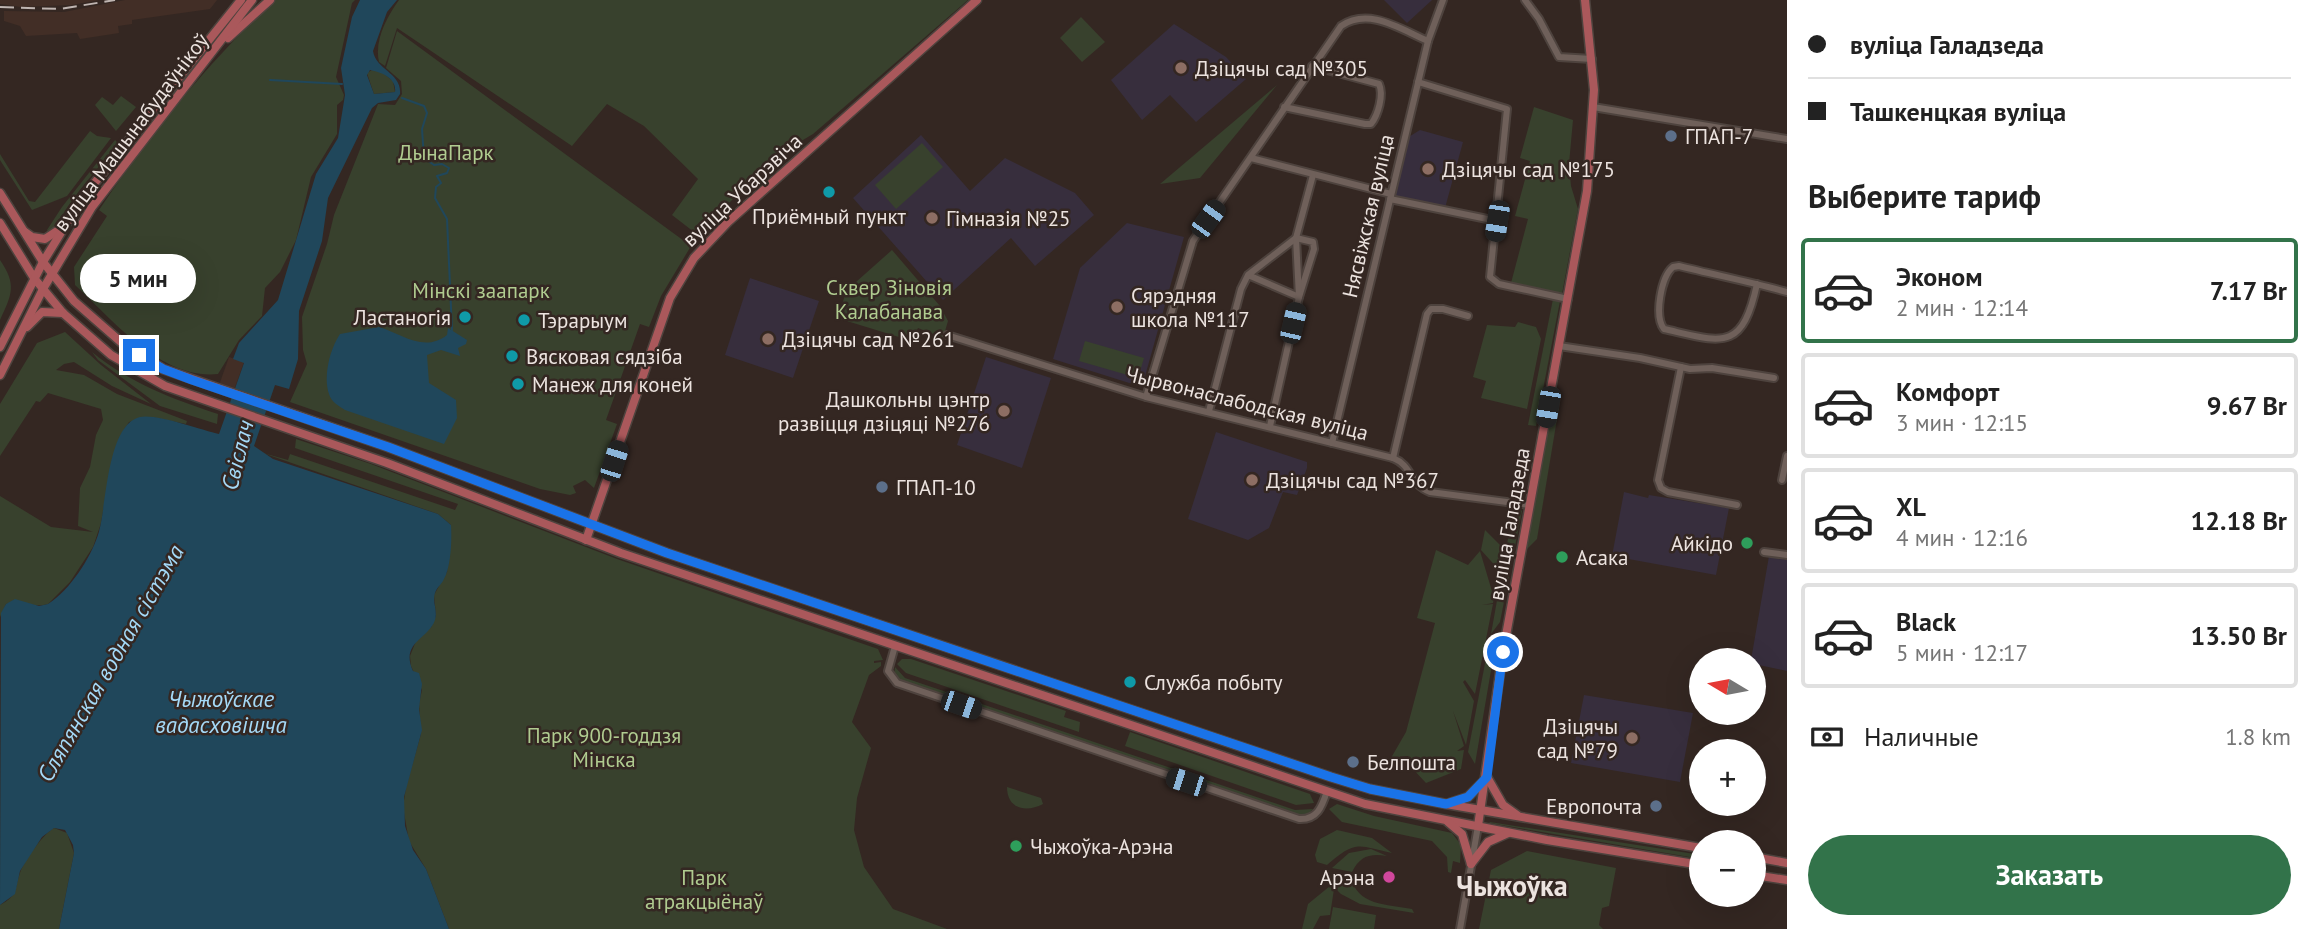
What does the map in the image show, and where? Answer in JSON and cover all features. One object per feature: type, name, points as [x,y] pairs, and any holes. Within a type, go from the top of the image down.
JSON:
[{"type":"main road","name":"вуліца Машынабудаўнікоў","points":[[0,347],[34,278],[65,225],[117,154],[241,0]]},
{"type":"main road","name":"вуліца Машынабудаўнікоў","points":[[0,375],[43,289],[103,191],[252,0]]},
{"type":"main road","points":[[212,53],[270,0]]},
{"type":"main road","name":"вуліца Убарэвіча","points":[[586,540],[670,298],[694,258],[728,222],[977,0]]},
{"type":"main road","name":"вуліца Галадзеда","points":[[1478,826],[1503,652],[1587,191],[1593,107],[1592,59],[1585,0]]},
{"type":"main road","points":[[103,191],[101,187],[117,154]]},
{"type":"main road","points":[[0,193],[43,262],[74,301],[131,349],[163,369],[401,452],[667,553],[1331,777],[1370,789],[1446,804],[1689,846]]},
{"type":"main road","points":[[0,223],[34,278],[63,313],[127,367],[164,386],[387,463],[586,540],[1376,807],[1689,864]]},
{"type":"main road","points":[[24,231],[32,237],[46,239],[65,225]]},
{"type":"main road","points":[[21,334],[42,312],[63,313]]},
{"type":"main road","points":[[895,646],[900,632]]},
{"type":"main road","points":[[1327,791],[1331,777]]},
{"type":"main road","points":[[1446,804],[1468,797],[1487,777],[1503,805],[1521,817]]},
{"type":"main road","points":[[1442,819],[1462,834],[1471,864]]},
{"type":"main road","points":[[1471,864],[1488,842],[1511,832]]},
{"type":"main road","points":[[1766,859],[1787,863]]},
{"type":"main road","points":[[1766,877],[1787,880]]},
{"type":"street","name":"Нясвіжская вуліца","points":[[1332,443],[1428,41],[1443,0]]},
{"type":"street","points":[[1525,0],[1539,19],[1559,57],[1592,59]]},
{"type":"street","points":[[1146,397],[1190,246],[1341,26],[1349,21],[1369,17],[1428,41]]},
{"type":"street","points":[[1284,107],[1364,124],[1371,124],[1375,119],[1382,90],[1380,84],[1312,66]]},
{"type":"street","points":[[1418,82],[1507,109],[1490,278],[1499,284],[1568,299]]},
{"type":"street","points":[[1593,107],[1787,139]]},
{"type":"street","points":[[1251,158],[1390,197],[1497,221]]},
{"type":"street","points":[[1299,298],[1296,238],[1313,175]]},
{"type":"street","points":[[1209,411],[1241,289],[1248,275],[1296,238],[1309,239],[1313,242],[1314,249],[1299,298],[1270,426]]},
{"type":"street","points":[[1757,284],[1751,312],[1742,329],[1729,337],[1706,339],[1664,329],[1660,323],[1658,314],[1667,274],[1672,267],[1679,266],[1757,284],[1787,292]]},
{"type":"street","points":[[1248,275],[1299,298]]},
{"type":"street","points":[[1393,458],[1424,325],[1431,309],[1443,309],[1468,316]]},
{"type":"street","name":"Чырвонаслабодская вуліца","points":[[947,335],[1146,397],[1393,458],[1407,468],[1415,484],[1430,492],[1530,505]]},
{"type":"street","points":[[1559,346],[1681,367],[1712,368],[1774,378]]},
{"type":"street","points":[[1681,367],[1658,480],[1661,488],[1668,492],[1737,505]]},
{"type":"street","points":[[1782,480],[1787,456]]},
{"type":"street","points":[[1764,552],[1787,555]]},
{"type":"street","points":[[895,646],[888,671],[897,683],[1299,820],[1309,819],[1319,811],[1327,791]]},
{"type":"street","name":"вуліца Галадзеда","points":[[1460,929],[1478,826]]},
{"type":"shaded area","points":[[0,0],[99,0],[72,5],[21,7],[0,4]]},
{"type":"shaded area","points":[[125,0],[217,0],[210,9],[132,20],[132,24],[118,26],[119,33],[80,39],[77,33],[26,36],[20,26],[4,21],[4,11],[64,12]]},
{"type":"shaded area","points":[[1384,0],[1432,0],[1407,23]]},
{"type":"shaded area","name":"Дзіцячы сад №305","points":[[1174,24],[1226,57],[1246,79],[1196,122],[1170,95],[1142,120],[1111,80]]},
{"type":"shaded area","name":"Дзіцячы сад №175","points":[[1420,130],[1463,142],[1445,208],[1395,196],[1407,138]]},
{"type":"shaded area","name":"Гімназія №25","points":[[921,135],[970,191],[1005,158],[1075,193],[1094,215],[1035,266],[1011,238],[943,300],[853,198]]},
{"type":"shaded area","name":"Сярэдняя школа №117","points":[[1127,223],[1184,237],[1142,387],[1053,359],[1080,268]]},
{"type":"shaded area","name":"Дзіцячы сад №261","points":[[750,278],[819,301],[793,378],[725,355]]},
{"type":"shaded area","points":[[229,357],[244,362],[233,393],[218,388]]},
{"type":"shaded area","name":"Дашкольны цэнтр развіцця дзіцяці №276","points":[[986,357],[1051,378],[1022,468],[957,445]]},
{"type":"shaded area","name":"Дзіцячы сад №367","points":[[1216,432],[1307,462],[1297,495],[1283,492],[1269,528],[1248,540],[1188,519]]},
{"type":"shaded area","points":[[1624,492],[1648,498],[1649,495],[1729,508],[1716,575],[1612,556]]},
{"type":"shaded area","points":[[1769,556],[1787,560],[1787,671],[1766,667],[1766,648],[1753,648]]},
{"type":"shaded area","name":"Дзіцячы сад №79","points":[[1584,695],[1689,712],[1691,725],[1680,782],[1571,763]]},
{"type":"green space","points":[[274,0],[355,0],[352,3],[336,77],[344,95],[337,105],[337,134],[311,177],[296,240],[280,272],[265,288],[262,316],[239,340],[218,374],[197,373],[177,368],[139,345],[75,285],[74,267],[107,216],[99,210],[139,153],[202,75]]},
{"type":"green space","points":[[399,0],[968,0],[813,134],[776,156],[701,231],[694,232],[672,215],[698,179],[644,126],[607,104],[572,146],[397,28],[385,66],[379,62],[380,37]]},
{"type":"green space","points":[[1081,17],[1105,42],[1082,62],[1060,38]]},
{"type":"green space","name":"Мінскі заапарк","points":[[397,31],[691,246],[661,296],[649,327],[640,324],[606,420],[617,424],[594,488],[585,480],[573,486],[576,493],[570,495],[540,489],[290,402],[307,364],[303,350],[302,317],[334,215],[378,104],[395,105],[402,94],[401,81],[386,68]]},
{"type":"green space","points":[[372,70],[382,72],[393,81],[395,92],[374,94],[367,73]]},
{"type":"green space","points":[[1277,85],[1200,178],[1160,184]]},
{"type":"green space","points":[[121,96],[136,107],[116,131],[95,105],[102,97],[113,105]]},
{"type":"green space","points":[[1534,107],[1573,120],[1569,164],[1571,186],[1578,209],[1562,294],[1511,283],[1528,219],[1515,216],[1530,161],[1520,158]]},
{"type":"green space","points":[[90,131],[97,136],[111,138],[67,196],[32,210],[0,160],[0,154],[29,201],[35,202]]},
{"type":"green space","points":[[115,140],[118,143],[49,234],[47,230],[62,207]]},
{"type":"green space","points":[[922,143],[943,167],[896,209],[875,185]]},
{"type":"green space","name":"Сквер Зіновія Калабанава","points":[[892,250],[940,306],[948,321],[943,338],[918,328],[912,341],[837,318],[847,290]]},
{"type":"green space","points":[[0,260],[9,276],[11,290],[0,320]]},
{"type":"green space","points":[[1553,299],[1560,301],[1536,426],[1528,425]]},
{"type":"green space","points":[[1518,322],[1536,327],[1541,339],[1527,409],[1481,398],[1486,381],[1473,377],[1487,325],[1515,327]]},
{"type":"green space","points":[[65,332],[101,365],[151,404],[112,386],[74,362],[64,364],[56,370],[84,375],[117,394],[187,421],[186,424],[151,417],[129,422],[112,460],[101,523],[93,547],[70,582],[48,604],[6,604],[0,617],[0,496],[51,527],[93,532],[78,526],[80,488],[90,467],[96,435],[103,420],[101,409],[48,393],[40,402],[36,401],[0,456],[0,404],[37,343]]},
{"type":"green space","points":[[1085,341],[1144,358],[1138,378],[1079,361]]},
{"type":"green space","points":[[92,352],[121,373],[152,389],[218,414],[217,424],[160,406],[98,360]]},
{"type":"green space","points":[[1554,398],[1559,407],[1537,539],[1526,550]]},
{"type":"green space","name":"Парк 900-годдзя Мінска","points":[[296,439],[371,464],[617,559],[878,649],[883,660],[874,663],[881,662],[881,666],[869,675],[852,722],[871,748],[857,798],[854,830],[864,867],[893,909],[947,929],[449,929],[426,869],[409,841],[403,807],[421,734],[419,704],[422,690],[411,666],[410,656],[416,641],[431,627],[436,616],[434,595],[447,572],[451,525],[438,514],[263,453],[288,460],[290,454],[455,510],[458,504],[295,448]]},
{"type":"green space","points":[[1514,505],[1522,511],[1500,622],[1491,634]]},
{"type":"green space","points":[[1485,530],[1503,548],[1499,570],[1481,550]]},
{"type":"green space","points":[[1436,550],[1468,565],[1480,551],[1494,598],[1493,603],[1482,605],[1493,604],[1475,694],[1465,680],[1463,682],[1474,701],[1466,745],[1453,711],[1464,746],[1457,751],[1464,750],[1461,769],[1426,783],[1412,768],[1408,756],[1391,758],[1406,732],[1435,623],[1417,618]]},
{"type":"green space","points":[[1487,653],[1494,653],[1475,764],[1468,752]]},
{"type":"green space","points":[[902,659],[911,659],[1066,711],[1064,717],[1080,722],[1079,732],[906,673],[897,664]]},
{"type":"green space","points":[[895,667],[905,678],[1295,810],[1313,809],[1307,815],[1298,816],[899,681],[894,675]]},
{"type":"green space","points":[[1130,732],[1310,794],[1314,803],[1296,805],[1125,746]]},
{"type":"green space","points":[[1007,787],[1041,798],[1043,804],[1030,808],[1019,807],[1010,800]]},
{"type":"green space","points":[[1337,804],[1374,816],[1452,833],[1461,845],[1460,863],[1453,861],[1451,873],[1448,872],[1447,857],[1432,841],[1342,822],[1329,809]]},
{"type":"green space","points":[[1489,823],[1689,853],[1689,857]]},
{"type":"green space","points":[[54,828],[67,833],[74,853],[59,929],[0,929],[0,905],[13,895],[25,862],[39,842]]},
{"type":"green space","points":[[1337,830],[1372,838],[1392,853],[1358,847],[1345,851],[1327,865],[1317,862],[1315,855],[1320,839]]},
{"type":"green space","points":[[1371,849],[1387,856],[1366,857],[1358,862],[1352,872],[1332,868],[1349,853]]},
{"type":"green space","points":[[1527,851],[1616,868],[1609,906],[1602,908],[1599,925],[1603,929],[1479,929],[1491,870]]},
{"type":"green space","points":[[1332,872],[1351,876],[1359,893],[1374,902],[1412,909],[1414,913],[1360,904],[1341,894],[1329,882]]},
{"type":"green space","points":[[1330,886],[1334,889],[1330,915],[1320,916],[1313,929],[1302,929],[1308,904]]},
{"type":"green space","points":[[1333,907],[1376,915],[1374,929],[1329,929]]},
{"type":"water","name":"Чыжоўскае вадасховішча","points":[[360,0],[397,0],[387,12],[373,51],[379,63],[397,81],[400,94],[396,100],[378,103],[372,108],[328,198],[322,241],[299,311],[298,359],[289,389],[275,385],[254,446],[273,459],[438,514],[451,525],[448,567],[434,596],[435,620],[432,627],[412,647],[410,654],[413,671],[419,673],[422,684],[419,709],[422,730],[404,797],[405,826],[413,850],[426,869],[449,929],[59,929],[74,853],[65,830],[54,828],[42,837],[20,871],[15,894],[0,905],[1,613],[6,604],[15,599],[39,606],[48,604],[64,591],[78,573],[98,535],[114,451],[120,435],[129,423],[140,417],[156,417],[219,434],[244,363],[233,359],[239,343],[278,300],[316,174],[338,138],[345,95],[341,68],[352,17]],"holes":[[[370,70],[391,79],[395,92],[374,94],[367,75]]]},
{"type":"water","points":[[379,327],[421,342],[438,340],[447,335],[448,328],[467,340],[466,344],[458,348],[460,356],[441,350],[427,355],[429,383],[456,400],[457,418],[444,444],[345,410],[330,397],[327,387],[328,363],[340,334]]},
{"type":"waterway","points":[[270,80],[342,84]]},
{"type":"waterway","points":[[402,98],[424,106],[427,113],[422,129],[424,158],[434,165],[442,164],[449,168],[447,173],[437,176],[441,183],[436,187],[435,198],[447,219],[452,330]]},
{"type":"railway","points":[[0,7],[60,9],[115,0]]},
{"type":"place","name":"Дзіцячы сад №305","points":[[1181,68]]},
{"type":"place","name":"ГПАП-7","points":[[1671,136]]},
{"type":"place","name":"Дзіцячы сад №175","points":[[1428,169]]},
{"type":"place","name":"Приёмный пункт","points":[[829,192]]},
{"type":"place","name":"Гімназія №25","points":[[932,218]]},
{"type":"place","name":"Сярэдняя школа №117","points":[[1117,307]]},
{"type":"place","name":"Ластаногія","points":[[465,317]]},
{"type":"place","name":"Тэрарыум","points":[[524,320]]},
{"type":"place","name":"Дзіцячы сад №261","points":[[768,339]]},
{"type":"place","name":"Вясковая сядзіба","points":[[512,356]]},
{"type":"place","name":"Манеж для коней","points":[[518,384]]},
{"type":"place","name":"Дашкольны цэнтр развіцця дзіцяці №276","points":[[1004,411]]},
{"type":"place","name":"Дзіцячы сад №367","points":[[1252,480]]},
{"type":"place","name":"ГПАП-10","points":[[882,487]]},
{"type":"place","name":"Айкідо","points":[[1747,543]]},
{"type":"place","name":"Асака","points":[[1562,557]]},
{"type":"place","name":"Служба побыту","points":[[1130,682]]},
{"type":"place","name":"Дзіцячы сад №79","points":[[1632,738]]},
{"type":"place","name":"Белпошта","points":[[1353,762]]},
{"type":"place","name":"Европочта","points":[[1656,806]]},
{"type":"place","name":"Чыжоўка-Арэна","points":[[1016,846]]},
{"type":"place","name":"Арэна","points":[[1389,877]]},
{"type":"district","name":"Чыжоўка","points":[[1512,885]]},
{"type":"route","points":[[139,355],[163,369],[192,380],[388,447],[667,553],[1370,789],[1446,804],[1459,801],[1474,792],[1487,777],[1503,652]]},
{"type":"park label","name":"ДынаПарк","points":[[446,152]]},
{"type":"park label","name":"Парк атракцыёнаў","points":[[704,889]]},
{"type":"water label","name":"Свіслач","points":[[237,455]]},
{"type":"water label","name":"Сляпянская водная сістэма","points":[[110,663]]}]
